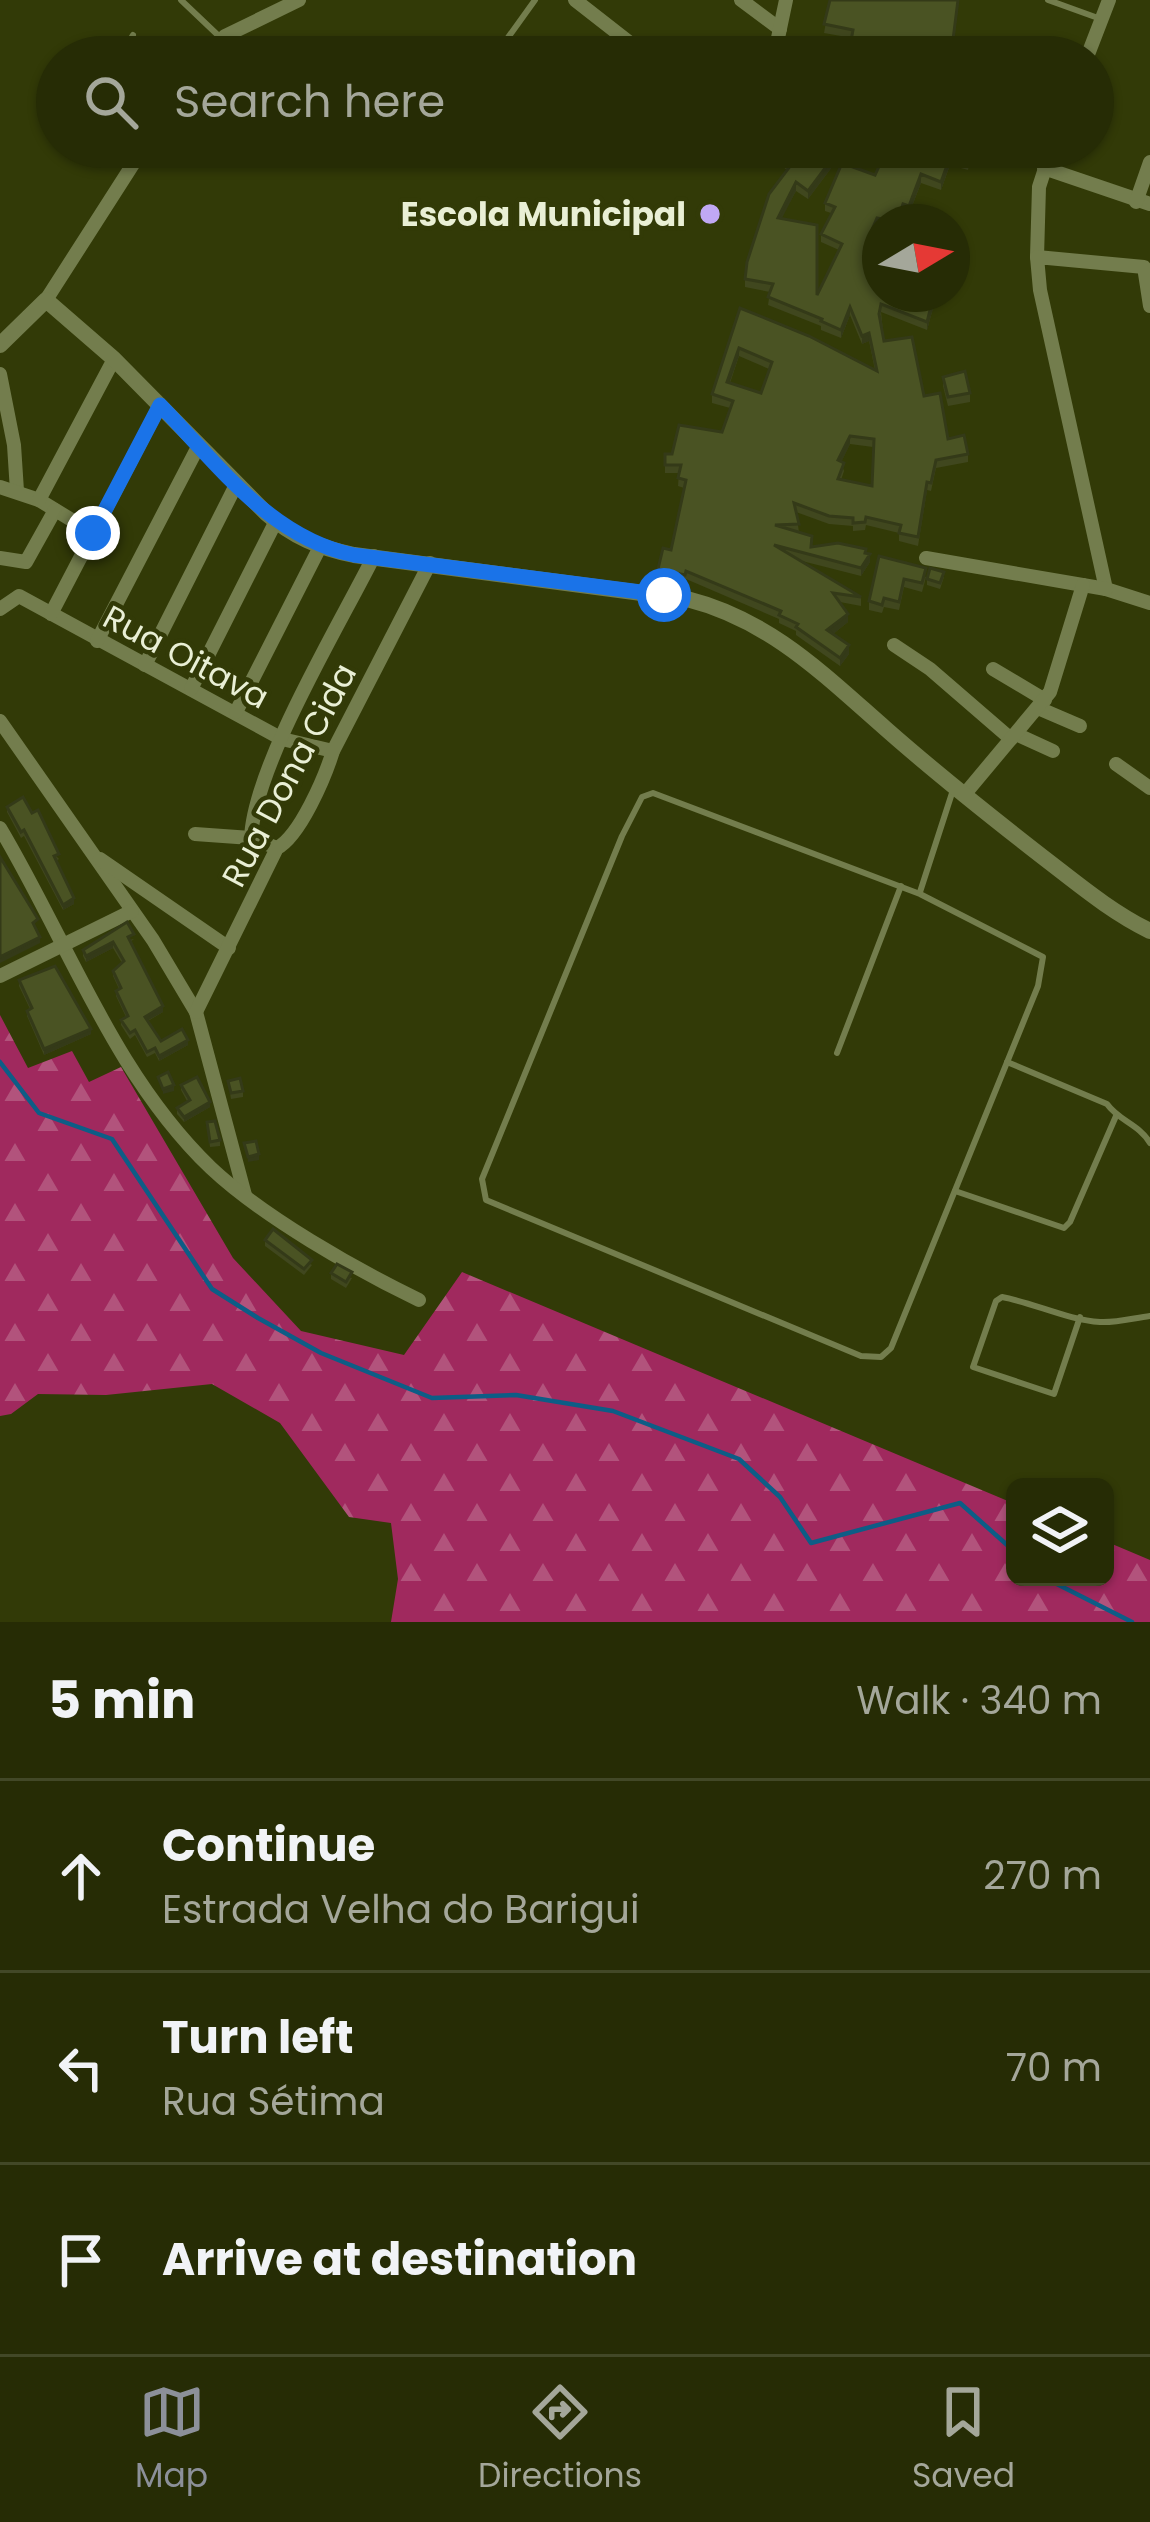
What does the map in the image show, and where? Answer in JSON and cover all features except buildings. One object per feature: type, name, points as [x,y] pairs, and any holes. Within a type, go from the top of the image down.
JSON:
[{"type":"street","points":[[229,36],[251,20],[298,0]]},
{"type":"street","points":[[575,0],[621,36]]},
{"type":"street","points":[[741,0],[780,29]]},
{"type":"street","points":[[778,36],[786,0]]},
{"type":"street","points":[[1095,36],[1109,0]]},
{"type":"street","points":[[1106,589],[1036,257],[1040,187],[1044,168],[1143,203],[1150,162]]},
{"type":"street","points":[[0,345],[46,299],[130,168]]},
{"type":"street","points":[[1036,257],[1144,267],[1150,306]]},
{"type":"street","points":[[46,299],[114,359],[276,521],[320,547],[664,595],[731,612],[793,646],[959,791],[1088,892],[1150,932]]},
{"type":"street","points":[[39,500],[114,359]]},
{"type":"street","points":[[0,374],[16,491]]},
{"type":"street","points":[[50,614],[160,405]]},
{"type":"street","points":[[97,641],[199,445]]},
{"type":"street","points":[[145,665],[237,483]]},
{"type":"street","points":[[0,487],[39,500],[93,533]]},
{"type":"street","points":[[0,558],[26,562],[55,510]]},
{"type":"street","points":[[191,689],[276,521]]},
{"type":"street","points":[[236,712],[320,547]]},
{"type":"street","points":[[251,838],[254,812],[282,740],[374,556]]},
{"type":"street","points":[[926,558],[1106,589],[1150,603]]},
{"type":"street","name":"Rua Dona Cida","points":[[196,1012],[277,848],[294,833],[430,563]]},
{"type":"street","points":[[959,791],[1041,704],[1054,682],[1083,585]]},
{"type":"street","name":"Rua Oitava","points":[[0,609],[19,596],[282,740],[333,751]]},
{"type":"street","points":[[894,645],[1014,737],[1053,751]]},
{"type":"street","points":[[993,669],[1080,726]]},
{"type":"street","points":[[0,721],[196,1012],[245,1195]]},
{"type":"street","points":[[1116,764],[1150,788]]},
{"type":"street","points":[[0,828],[113,1039],[153,1100],[202,1159],[245,1195],[352,1265],[419,1300]]},
{"type":"street","points":[[195,834],[251,838],[277,848]]},
{"type":"street","points":[[90,852],[229,948]]},
{"type":"street","points":[[0,976],[132,911]]},
{"type":"lane","points":[[181,0],[219,36]]},
{"type":"lane","points":[[509,36],[535,0]]},
{"type":"lane","points":[[1048,0],[1102,19]]},
{"type":"lane","points":[[920,894],[959,791]]},
{"type":"lane","points":[[652,793],[920,894],[1043,957],[1038,986],[891,1348],[876,1359],[486,1200],[482,1179],[641,797],[652,793]]},
{"type":"lane","points":[[837,1053],[901,886]]},
{"type":"lane","points":[[1007,1062],[1107,1104],[1116,1116],[1143,1130],[1150,1143]]},
{"type":"lane","points":[[955,1191],[1064,1228],[1116,1116]]},
{"type":"lane","points":[[1080,1317],[1054,1394],[973,1367],[996,1301],[1002,1297],[1080,1317],[1099,1322],[1150,1316]]},
{"type":"green space","points":[[0,1015],[28,1068],[72,1051],[89,1082],[121,1067],[233,1258],[301,1331],[404,1355],[462,1272],[1006,1500],[1006,1586],[1114,1586],[1114,1545],[1150,1560],[1150,1622],[391,1622],[398,1579],[391,1523],[349,1517],[280,1423],[212,1384],[106,1395],[38,1394],[11,1414],[0,1416]]},
{"type":"waterway","points":[[0,1062],[39,1113],[112,1139],[212,1289],[321,1353],[432,1398],[516,1395],[613,1411],[739,1459],[780,1497],[811,1543],[960,1503],[1006,1544]]},
{"type":"waterway","points":[[1061,1586],[1132,1622]]},
{"type":"place","name":"Escola Municipal","points":[[710,214]]},
{"type":"route","points":[[93,533],[160,405],[276,521],[320,547],[664,595]]}]
